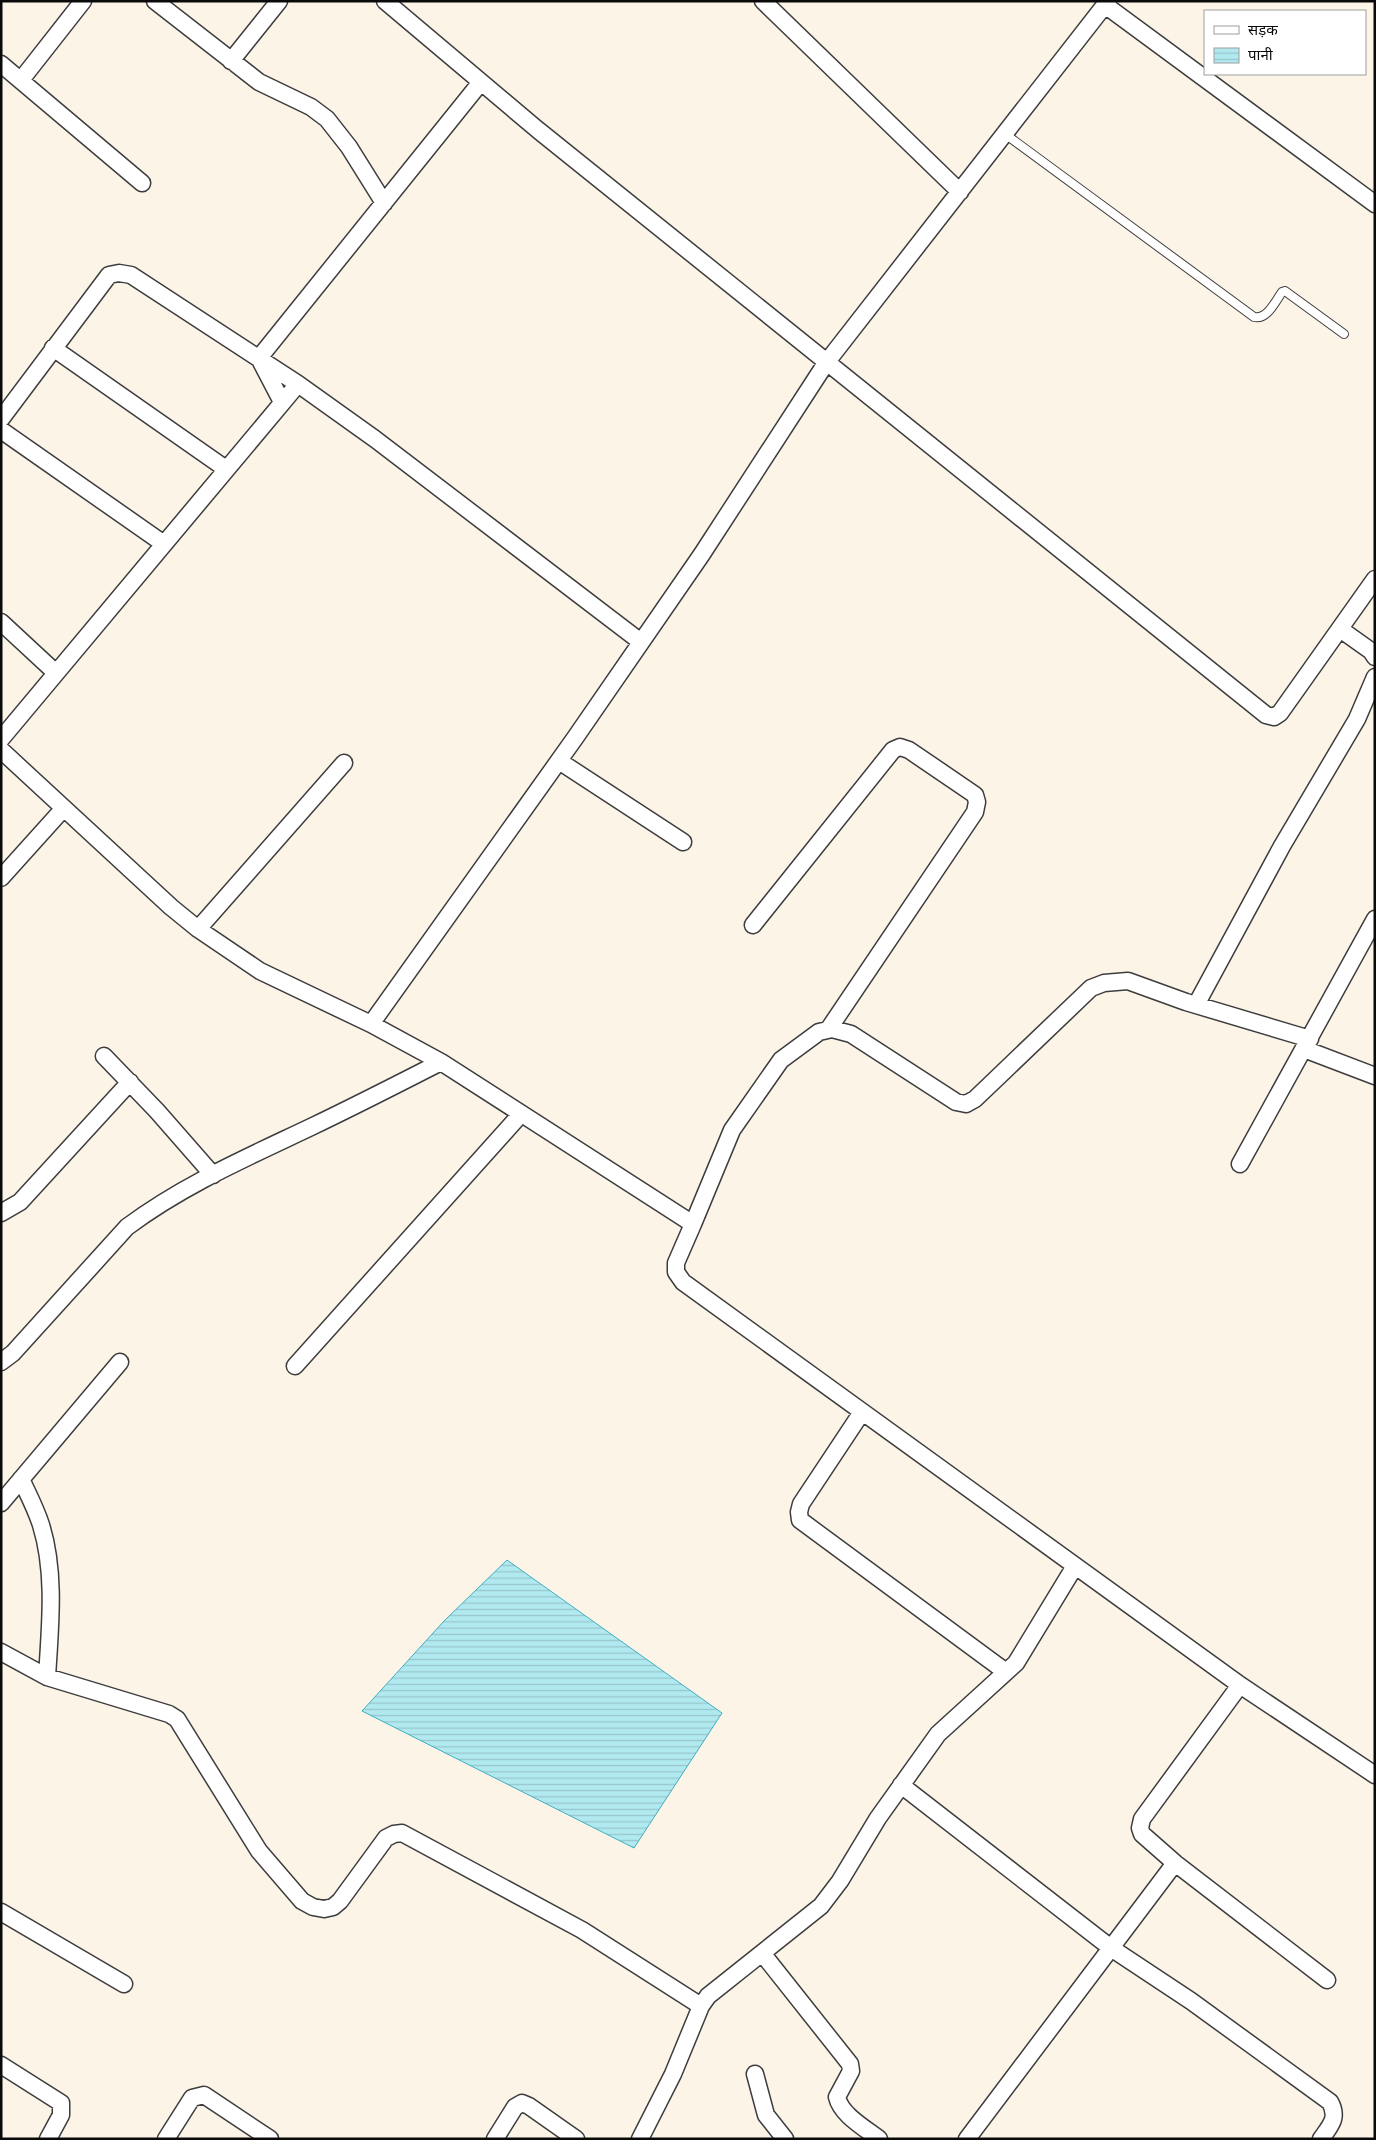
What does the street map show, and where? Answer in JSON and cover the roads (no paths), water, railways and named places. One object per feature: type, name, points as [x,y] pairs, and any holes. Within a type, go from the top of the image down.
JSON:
[{"type":"street","points":[[21,80],[83,1]]},
{"type":"street","points":[[155,1],[259,82],[311,107],[327,119],[349,147],[384,203]]},
{"type":"street","points":[[231,61],[280,1]]},
{"type":"street","points":[[385,1],[481,82],[826,363],[1266,715],[1274,717],[1280,713],[1375,579]]},
{"type":"street","points":[[371,1024],[559,761],[702,554],[826,363],[1107,3],[1375,204]]},
{"type":"street","points":[[772,4],[960,192]]},
{"type":"street","points":[[1,64],[142,183]]},
{"type":"street","points":[[259,358],[481,82]]},
{"type":"street","points":[[1,418],[109,275],[119,273],[131,275],[159,291],[298,384],[390,450],[641,642]]},
{"type":"street","points":[[53,348],[226,469]]},
{"type":"street","points":[[259,358],[282,402]]},
{"type":"street","points":[[1,739],[298,384]]},
{"type":"street","points":[[1,430],[164,544]]},
{"type":"street","points":[[1,622],[56,673]]},
{"type":"street","points":[[1340,629],[1371,651],[1375,656]]},
{"type":"street","points":[[1196,1005],[1282,846],[1357,719],[1375,677]]},
{"type":"street","points":[[753,925],[893,750],[900,747],[909,750],[975,795],[977,802],[975,812],[828,1030]]},
{"type":"street","points":[[1,750],[164,901],[198,929],[260,971],[371,1024],[441,1062],[693,1224]]},
{"type":"street","points":[[559,761],[683,842]]},
{"type":"street","points":[[198,929],[344,763]]},
{"type":"street","points":[[1,878],[64,808]]},
{"type":"street","points":[[1240,1164],[1375,919]]},
{"type":"street","points":[[1375,1076],[1307,1044],[1128,981],[1110,982],[1091,988],[975,1100],[966,1104],[956,1102],[851,1034],[828,1030],[819,1032],[780,1060],[732,1130],[676,1263],[676,1272],[683,1282],[1240,1685],[1375,1775]]},
{"type":"street","points":[[104,1056],[214,1175]]},
{"type":"street","points":[[1,1362],[13,1353],[127,1227],[182,1190],[441,1062]]},
{"type":"street","points":[[1,1213],[20,1202],[130,1082]]},
{"type":"street","points":[[294,1366],[521,1114]]},
{"type":"street","points":[[1,1503],[120,1362]]},
{"type":"street","points":[[862,1412],[800,1504],[800,1520],[1006,1672]]},
{"type":"street","points":[[21,1479],[41,1524],[46,1548],[50,1586],[47,1677]]},
{"type":"street","points":[[640,2139],[672,2074],[700,2006],[716,1989],[821,1906],[840,1881],[878,1818],[938,1734],[1016,1663],[1075,1566]]},
{"type":"street","points":[[1,1652],[47,1677],[169,1714],[177,1719],[259,1851],[302,1901],[312,1907],[324,1909],[333,1907],[340,1901],[386,1838],[402,1833],[582,1930],[700,2006]]},
{"type":"street","points":[[1240,1685],[1142,1819],[1140,1828],[1142,1834],[1175,1864],[1327,1980]]},
{"type":"street","points":[[901,1785],[1111,1948],[1191,2001],[1330,2102],[1335,2110],[1334,2121],[1322,2138]]},
{"type":"street","points":[[967,2139],[1175,1864]]},
{"type":"street","points":[[1,1912],[124,1984]]},
{"type":"street","points":[[762,1953],[850,2064],[851,2071],[837,2097],[838,2103],[846,2113],[879,2139]]},
{"type":"street","points":[[1,2065],[61,2104],[61,2115],[48,2139]]},
{"type":"street","points":[[755,2074],[766,2115],[785,2139]]},
{"type":"street","points":[[166,2139],[192,2098],[204,2095],[270,2139]]},
{"type":"street","points":[[495,2139],[515,2107],[522,2103],[576,2139]]},
{"type":"lane","points":[[1004,134],[1254,316],[1259,318],[1264,316],[1282,292],[1286,291],[1344,334]]},
{"type":"water","points":[[507,1560],[722,1713],[634,1848],[362,1711],[444,1621]]}]
